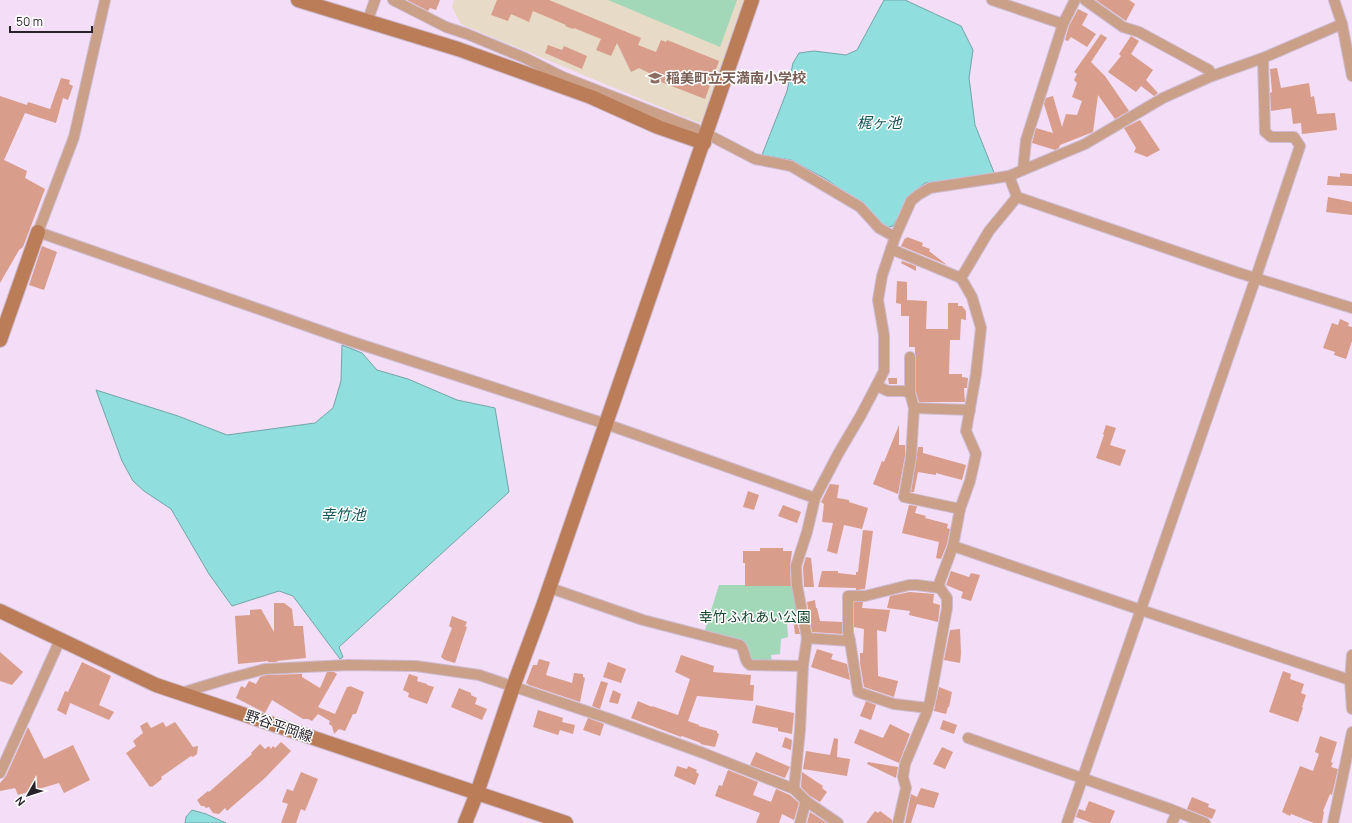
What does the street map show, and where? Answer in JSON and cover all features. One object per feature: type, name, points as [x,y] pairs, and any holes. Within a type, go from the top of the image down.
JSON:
[{"type":"street","points":[[0,340],[38,232],[74,137],[105,0]]},
{"type":"street","points":[[298,0],[458,49],[591,97],[658,127],[702,135]]},
{"type":"street","points":[[367,22],[375,0]]},
{"type":"street","points":[[393,0],[446,27],[468,34],[525,58],[563,77],[702,135],[755,159],[791,166],[860,206],[879,228],[895,237]]},
{"type":"street","points":[[465,823],[550,588],[702,135],[752,0]]},
{"type":"street","points":[[992,0],[1063,24]]},
{"type":"street","points":[[1023,170],[1026,140],[1063,24],[1075,0]]},
{"type":"street","points":[[1085,0],[1123,27],[1139,32],[1209,70],[1212,76]]},
{"type":"street","points":[[1334,0],[1342,24],[1352,76]]},
{"type":"street","points":[[794,789],[800,730],[803,666],[807,638],[797,585],[796,566],[807,532],[815,498],[884,371],[884,334],[878,300],[882,276],[895,237],[912,201],[918,195],[930,188],[1009,176],[1085,144],[1162,98],[1212,76],[1263,58],[1342,24]]},
{"type":"street","points":[[1067,823],[1300,146],[1294,137],[1270,137],[1265,132],[1263,58]]},
{"type":"street","points":[[1009,176],[1017,197]]},
{"type":"street","points":[[1017,197],[1352,308]]},
{"type":"street","points":[[961,278],[988,231],[1017,197]]},
{"type":"street","points":[[38,232],[350,341],[606,424],[815,498]]},
{"type":"street","points":[[891,249],[961,278],[972,297],[981,328],[966,431],[976,454],[970,481],[960,508],[953,546],[939,584],[947,598],[946,608],[928,708],[905,764],[903,777],[906,788],[898,823]]},
{"type":"street","points":[[910,357],[910,393],[914,408],[911,457],[904,498],[960,508]]},
{"type":"street","points":[[877,386],[888,391],[904,391],[910,393]]},
{"type":"street","points":[[914,408],[970,410]]},
{"type":"street","points":[[953,546],[1350,680]]},
{"type":"street","points":[[928,708],[894,704],[858,692],[848,632],[848,596],[865,596],[909,585],[940,588]]},
{"type":"street","points":[[550,588],[643,620],[740,645],[747,663],[750,665],[803,666]]},
{"type":"street","name":"野谷平岡線","points":[[0,611],[156,685],[566,823]]},
{"type":"street","points":[[807,638],[850,641]]},
{"type":"street","points":[[0,773],[60,640]]},
{"type":"street","points":[[1352,655],[1350,680],[1352,709]]},
{"type":"street","points":[[181,693],[227,678],[265,669],[348,665],[416,666],[479,675],[637,729],[794,789],[806,800],[838,823]]},
{"type":"street","points":[[1333,823],[1352,732]]},
{"type":"street","points":[[968,738],[1205,823]]},
{"type":"street","points":[[800,823],[806,800]]},
{"type":"street","points":[[1172,823],[1177,812]]},
{"type":"shaded area","name":"稲美町立天満南小学校","points":[[454,0],[744,0],[703,122],[699,123],[461,24],[452,7]]},
{"type":"green space","points":[[608,0],[737,0],[720,47]]},
{"type":"green space","name":"幸竹ふれあい公園","points":[[719,585],[797,585],[803,617],[787,622],[788,637],[781,639],[780,654],[771,655],[773,666],[747,663],[740,645],[703,636]]},
{"type":"water","name":"梶ヶ池","points":[[884,0],[905,0],[961,26],[973,50],[969,78],[975,125],[995,175],[925,183],[910,196],[893,226],[886,228],[865,207],[826,179],[791,160],[762,155],[787,91],[793,63],[799,53],[814,51],[846,55],[857,50]]},
{"type":"water","name":"幸竹池","points":[[342,345],[362,353],[377,370],[408,379],[457,400],[495,408],[509,492],[339,647],[343,657],[340,659],[293,596],[279,591],[232,606],[209,574],[171,509],[144,491],[133,481],[122,461],[96,390],[178,416],[227,435],[315,423],[333,408],[341,381]]},
{"type":"water","points":[[192,810],[206,814],[226,823],[185,823],[186,817]]},
{"type":"building","points":[[407,0],[440,0],[436,10],[430,8],[428,11]]},
{"type":"building","points":[[497,0],[549,0],[641,38],[638,45],[656,52],[661,40],[666,42],[667,40],[719,61],[705,99],[651,78],[653,75],[639,68],[631,72],[617,43],[611,56],[596,50],[601,39],[565,26],[566,25],[533,11],[529,22],[511,14],[508,21],[491,15]]},
{"type":"building","points":[[1096,0],[1129,0],[1135,4],[1126,21]]},
{"type":"building","points":[[1078,9],[1088,14],[1082,25],[1096,34],[1087,47],[1071,37],[1068,41],[1065,40],[1069,26]]},
{"type":"building","points":[[1101,34],[1107,38],[1091,62],[1105,76],[1129,111],[1115,119],[1098,95],[1093,132],[1060,145],[1059,148],[1055,150],[1032,143],[1036,128],[1053,133],[1044,104],[1046,98],[1053,96],[1062,127],[1066,114],[1077,115],[1082,101],[1072,97],[1077,83],[1074,80],[1077,74],[1074,72]]},
{"type":"building","points":[[1131,36],[1139,41],[1131,54],[1153,70],[1146,80],[1158,93],[1154,96],[1141,86],[1136,92],[1108,72],[1121,56],[1119,54]]},
{"type":"building","points":[[548,45],[562,50],[564,46],[587,56],[582,69],[545,53]]},
{"type":"building","points":[[1277,68],[1281,88],[1309,83],[1311,97],[1314,96],[1317,114],[1335,113],[1337,130],[1302,134],[1301,123],[1293,124],[1291,108],[1271,111],[1270,93],[1272,92],[1270,69]]},
{"type":"building","points":[[61,78],[70,80],[69,84],[73,86],[68,100],[63,98],[56,123],[25,113],[4,160],[27,171],[25,178],[45,189],[23,247],[19,250],[0,283],[0,96],[27,105],[28,102],[50,109]]},
{"type":"building","points":[[1140,120],[1160,150],[1147,157],[1134,152],[1136,148],[1124,128]]},
{"type":"building","points":[[1340,173],[1352,174],[1352,186],[1327,185],[1328,176],[1340,177]]},
{"type":"building","points":[[1328,197],[1352,202],[1352,215],[1326,212]]},
{"type":"building","points":[[907,237],[923,243],[922,246],[930,249],[929,251],[947,265],[901,246]]},
{"type":"building","points":[[42,246],[57,252],[44,290],[29,285]]},
{"type":"building","points":[[902,261],[916,266],[916,271],[901,263]]},
{"type":"building","points":[[897,281],[907,282],[907,300],[927,301],[926,329],[948,329],[948,303],[958,303],[958,306],[962,306],[966,311],[966,320],[961,319],[960,340],[950,340],[949,374],[962,374],[962,377],[968,378],[967,388],[964,388],[965,402],[919,402],[916,392],[915,347],[909,347],[909,316],[901,316],[901,304],[896,303]]},
{"type":"building","points":[[1340,319],[1349,323],[1348,326],[1352,327],[1352,341],[1346,359],[1334,355],[1335,352],[1323,348],[1332,323],[1338,325]]},
{"type":"building","points":[[888,378],[897,378],[897,384],[889,384]]},
{"type":"building","points":[[899,425],[899,445],[905,445],[905,456],[898,494],[873,484]]},
{"type":"building","points":[[1106,425],[1116,428],[1110,445],[1126,450],[1120,466],[1096,458]]},
{"type":"building","points":[[918,447],[923,447],[923,453],[966,465],[962,480],[936,473],[936,475],[918,472],[914,492],[911,492]]},
{"type":"building","points":[[830,484],[839,485],[837,498],[849,500],[849,502],[868,508],[862,529],[844,525],[837,554],[827,551],[833,523],[822,522],[824,504],[821,502]]},
{"type":"building","points":[[748,491],[759,495],[754,510],[743,507]]},
{"type":"building","points":[[783,505],[801,512],[797,523],[778,516]]},
{"type":"building","points":[[909,505],[917,506],[915,513],[926,516],[925,518],[948,524],[947,528],[950,529],[947,544],[941,559],[936,558],[939,542],[902,533]]},
{"type":"building","points":[[863,530],[873,531],[865,589],[856,590],[856,588],[818,587],[822,571],[838,571],[838,573],[856,575],[856,572],[858,572]]},
{"type":"building","points":[[760,548],[783,548],[783,551],[792,551],[790,566],[791,586],[745,586],[745,563],[743,563],[743,551],[760,551]]},
{"type":"building","points":[[806,557],[811,558],[814,587],[804,587],[803,567]]},
{"type":"building","points":[[951,571],[969,577],[971,573],[980,575],[971,601],[961,598],[963,592],[946,585]]},
{"type":"building","points":[[910,592],[934,594],[933,603],[940,605],[938,622],[909,615],[910,611],[887,608],[890,596]]},
{"type":"building","points":[[815,600],[820,621],[842,622],[842,634],[812,632],[807,602]]},
{"type":"building","points":[[854,602],[863,602],[862,608],[890,610],[886,632],[877,630],[878,676],[898,681],[894,697],[864,687],[860,653],[863,653],[864,629],[854,627]]},
{"type":"building","points":[[274,603],[284,603],[292,609],[294,626],[303,626],[306,658],[276,661],[278,662],[268,661],[238,664],[235,616],[250,615],[250,610],[261,609],[274,632]]},
{"type":"building","points":[[452,616],[467,622],[465,626],[467,627],[455,663],[441,657],[452,628],[449,626]]},
{"type":"building","points":[[793,617],[796,617],[800,634],[795,634]]},
{"type":"building","points":[[960,629],[960,663],[944,660],[950,630]]},
{"type":"building","points":[[817,649],[833,654],[831,659],[847,664],[850,680],[811,667]]},
{"type":"building","points":[[0,652],[23,672],[12,685],[0,681]]},
{"type":"building","points":[[681,655],[714,666],[713,672],[751,675],[750,685],[754,685],[753,701],[697,696],[688,721],[717,731],[719,734],[715,747],[700,744],[701,743],[631,718],[638,701],[678,715],[690,679],[675,672]]},
{"type":"building","points":[[539,659],[550,662],[546,675],[572,683],[574,673],[583,674],[583,677],[585,678],[580,702],[526,683],[533,665],[537,665]]},
{"type":"building","points":[[82,662],[111,676],[99,705],[114,712],[109,720],[70,703],[66,715],[57,710],[65,691],[68,692]]},
{"type":"building","points":[[608,662],[626,669],[621,683],[603,677]]},
{"type":"building","points":[[1283,671],[1291,674],[1290,679],[1304,684],[1301,693],[1306,695],[1298,722],[1269,712]]},
{"type":"building","points":[[327,672],[334,672],[337,674],[318,707],[335,714],[347,687],[350,686],[364,692],[356,714],[353,714],[345,731],[339,729],[334,734],[332,726],[329,724],[330,721],[318,714],[312,721],[303,719],[272,700],[265,713],[236,698],[241,686],[245,688],[249,681],[256,684],[260,677],[266,675],[302,674],[302,677],[320,688]]},
{"type":"building","points":[[409,674],[418,677],[417,681],[434,687],[427,704],[408,697],[409,693],[403,690]]},
{"type":"building","points":[[601,681],[608,683],[600,709],[592,706]]},
{"type":"building","points":[[939,687],[952,692],[946,714],[934,711]]},
{"type":"building","points":[[459,688],[471,693],[471,695],[477,698],[475,704],[487,709],[482,720],[451,707]]},
{"type":"building","points":[[613,690],[621,694],[618,704],[609,702]]},
{"type":"building","points":[[866,701],[876,705],[871,720],[860,716]]},
{"type":"building","points":[[756,705],[794,713],[792,734],[778,731],[778,728],[752,723]]},
{"type":"building","points":[[538,710],[563,718],[562,722],[575,725],[573,734],[560,730],[558,735],[533,727]]},
{"type":"building","points":[[588,718],[604,724],[600,736],[583,730]]},
{"type":"building","points":[[943,720],[957,725],[954,734],[940,729]]},
{"type":"building","points":[[147,722],[151,728],[163,722],[166,727],[175,722],[193,747],[198,746],[197,754],[193,757],[191,756],[161,777],[162,779],[152,787],[150,787],[126,753],[136,746],[133,741],[143,733],[140,726]]},
{"type":"building","points":[[890,724],[910,734],[899,763],[854,743],[860,729],[883,738]]},
{"type":"building","points":[[28,727],[44,759],[73,745],[90,780],[64,793],[59,783],[18,795],[15,788],[0,791],[0,783],[6,776]]},
{"type":"building","points":[[1320,736],[1337,742],[1331,767],[1338,769],[1332,795],[1330,794],[1323,811],[1322,823],[1314,823],[1282,812],[1300,766],[1313,771],[1319,754],[1315,752]]},
{"type":"building","points":[[785,737],[792,740],[791,750],[782,747]]},
{"type":"building","points":[[834,738],[838,739],[837,757],[850,759],[847,776],[803,769],[806,751],[830,755]]},
{"type":"building","points":[[281,742],[291,751],[265,778],[227,811],[225,808],[219,814],[213,813],[209,807],[206,808],[201,806],[197,800],[208,791],[209,792],[252,754],[251,753],[260,744],[265,749],[269,746],[271,749],[273,746],[275,748]]},
{"type":"building","points":[[942,747],[953,752],[945,769],[933,764]]},
{"type":"building","points":[[756,752],[790,767],[785,778],[750,765]]},
{"type":"building","points":[[868,762],[898,767],[896,778],[867,764]]},
{"type":"building","points":[[677,766],[687,769],[688,766],[697,770],[696,772],[699,774],[695,785],[674,776]]},
{"type":"building","points":[[728,770],[758,782],[753,795],[771,802],[776,789],[790,795],[799,803],[794,820],[782,814],[779,823],[756,823],[760,813],[715,796],[719,785],[722,786]]},
{"type":"building","points":[[301,772],[318,779],[305,811],[301,809],[296,823],[281,823],[288,804],[282,802],[287,789],[293,791]]},
{"type":"building","points":[[802,772],[823,786],[822,788],[827,792],[820,802],[810,796],[801,787]]},
{"type":"building","points":[[921,788],[939,793],[934,808],[917,804],[911,823],[905,823],[911,794],[917,797]]},
{"type":"building","points":[[1192,797],[1209,804],[1208,807],[1216,810],[1212,819],[1187,809]]},
{"type":"building","points":[[1089,801],[1115,811],[1110,823],[1092,823],[1076,817],[1079,809],[1085,811]]},
{"type":"building","points":[[875,811],[878,813],[880,811],[892,820],[892,823],[866,823]]},
{"type":"building","points":[[810,812],[827,823],[807,823]]},
{"type":"place","name":"稲美町立天満南小学校","points":[[655,78]]}]
